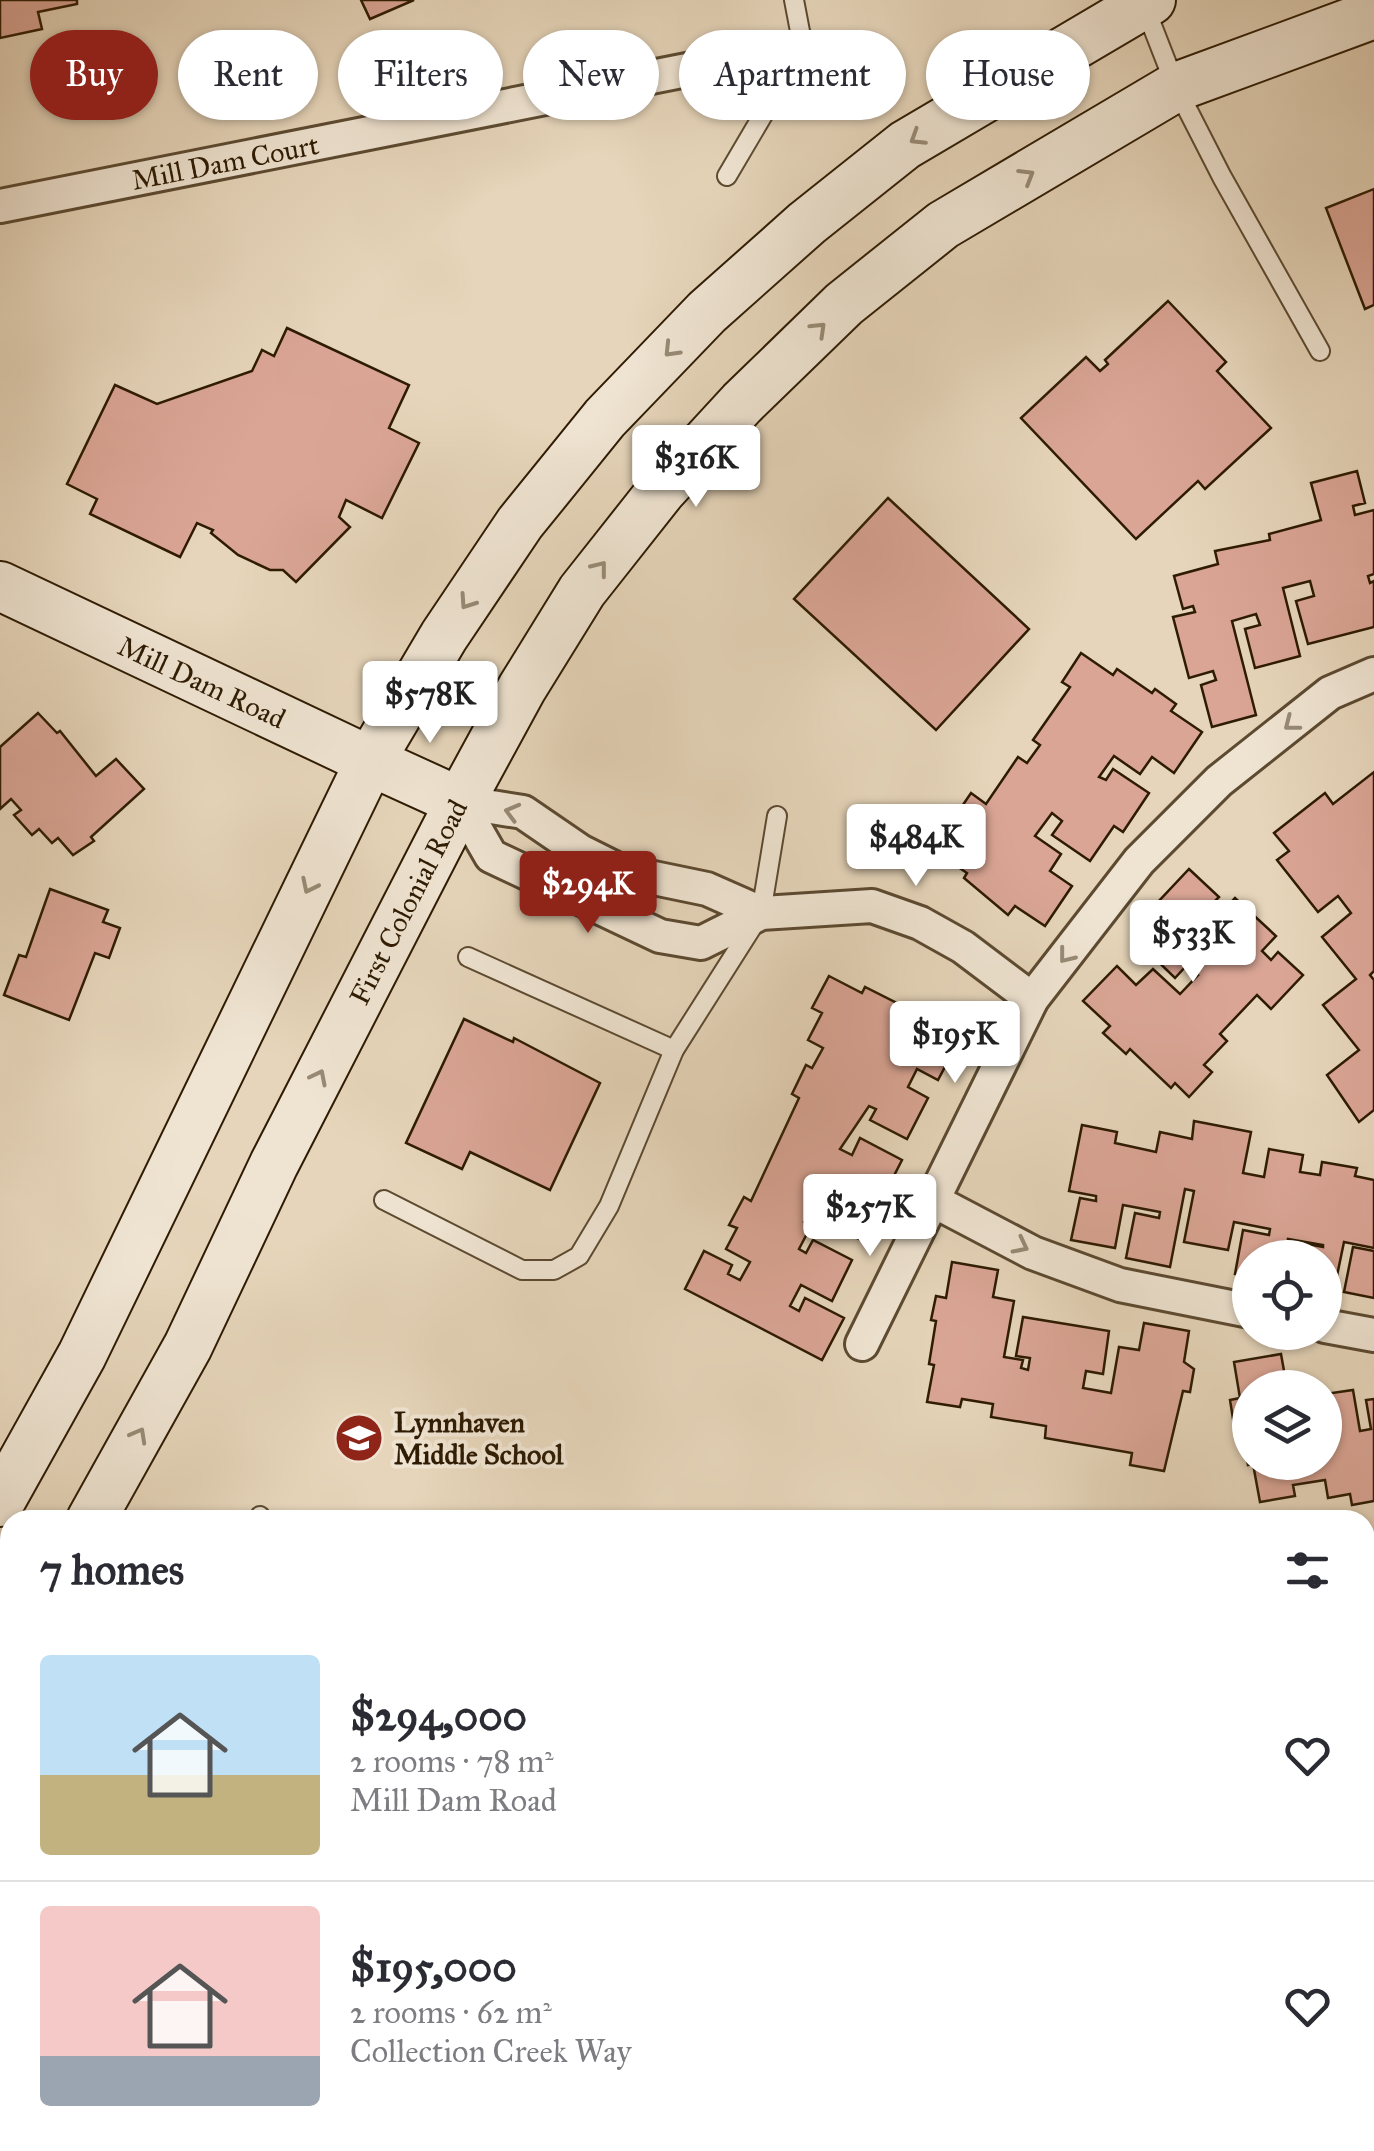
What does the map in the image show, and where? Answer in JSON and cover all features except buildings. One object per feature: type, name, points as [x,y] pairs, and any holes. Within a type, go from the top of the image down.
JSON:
[{"type":"main road","points":[[0,1502],[82,1356],[370,761],[444,636],[520,523],[604,418],[707,312],[807,223],[905,145],[1145,1]]},
{"type":"main road","name":"First Colonial Road","points":[[97,1510],[188,1346],[274,1164],[522,688],[582,591],[661,491],[742,403],[844,304],[943,226],[1176,87],[1374,14]]},
{"type":"main road","name":"Mill Dam Road","points":[[0,586],[460,802]]},
{"type":"street","name":"Mill Dam Court","points":[[0,206],[679,72]]},
{"type":"street","points":[[862,1344],[1032,999],[1138,861],[1219,780],[1330,693],[1374,674]]},
{"type":"street","name":"Mill Dam Road","points":[[460,802],[523,812],[580,852],[620,871],[707,890],[761,913]]},
{"type":"street","name":"Mill Dam Road","points":[[460,802],[492,856],[660,936],[700,943],[761,913],[872,906],[920,923],[963,947],[1032,999]]},
{"type":"street","points":[[934,1202],[1034,1253],[1120,1285],[1232,1307]]},
{"type":"street","points":[[1342,1329],[1374,1335]]},
{"type":"lane","points":[[794,0],[800,30]]},
{"type":"lane","points":[[1145,1],[1176,87],[1320,351]]},
{"type":"lane","points":[[727,176],[760,120]]},
{"type":"lane","points":[[384,1200],[522,1270],[554,1270],[579,1256],[609,1206],[674,1050],[761,913],[777,816]]},
{"type":"lane","points":[[468,957],[674,1050]]},
{"type":"place","name":"Lynnhaven Middle School","points":[[359,1438]]}]
